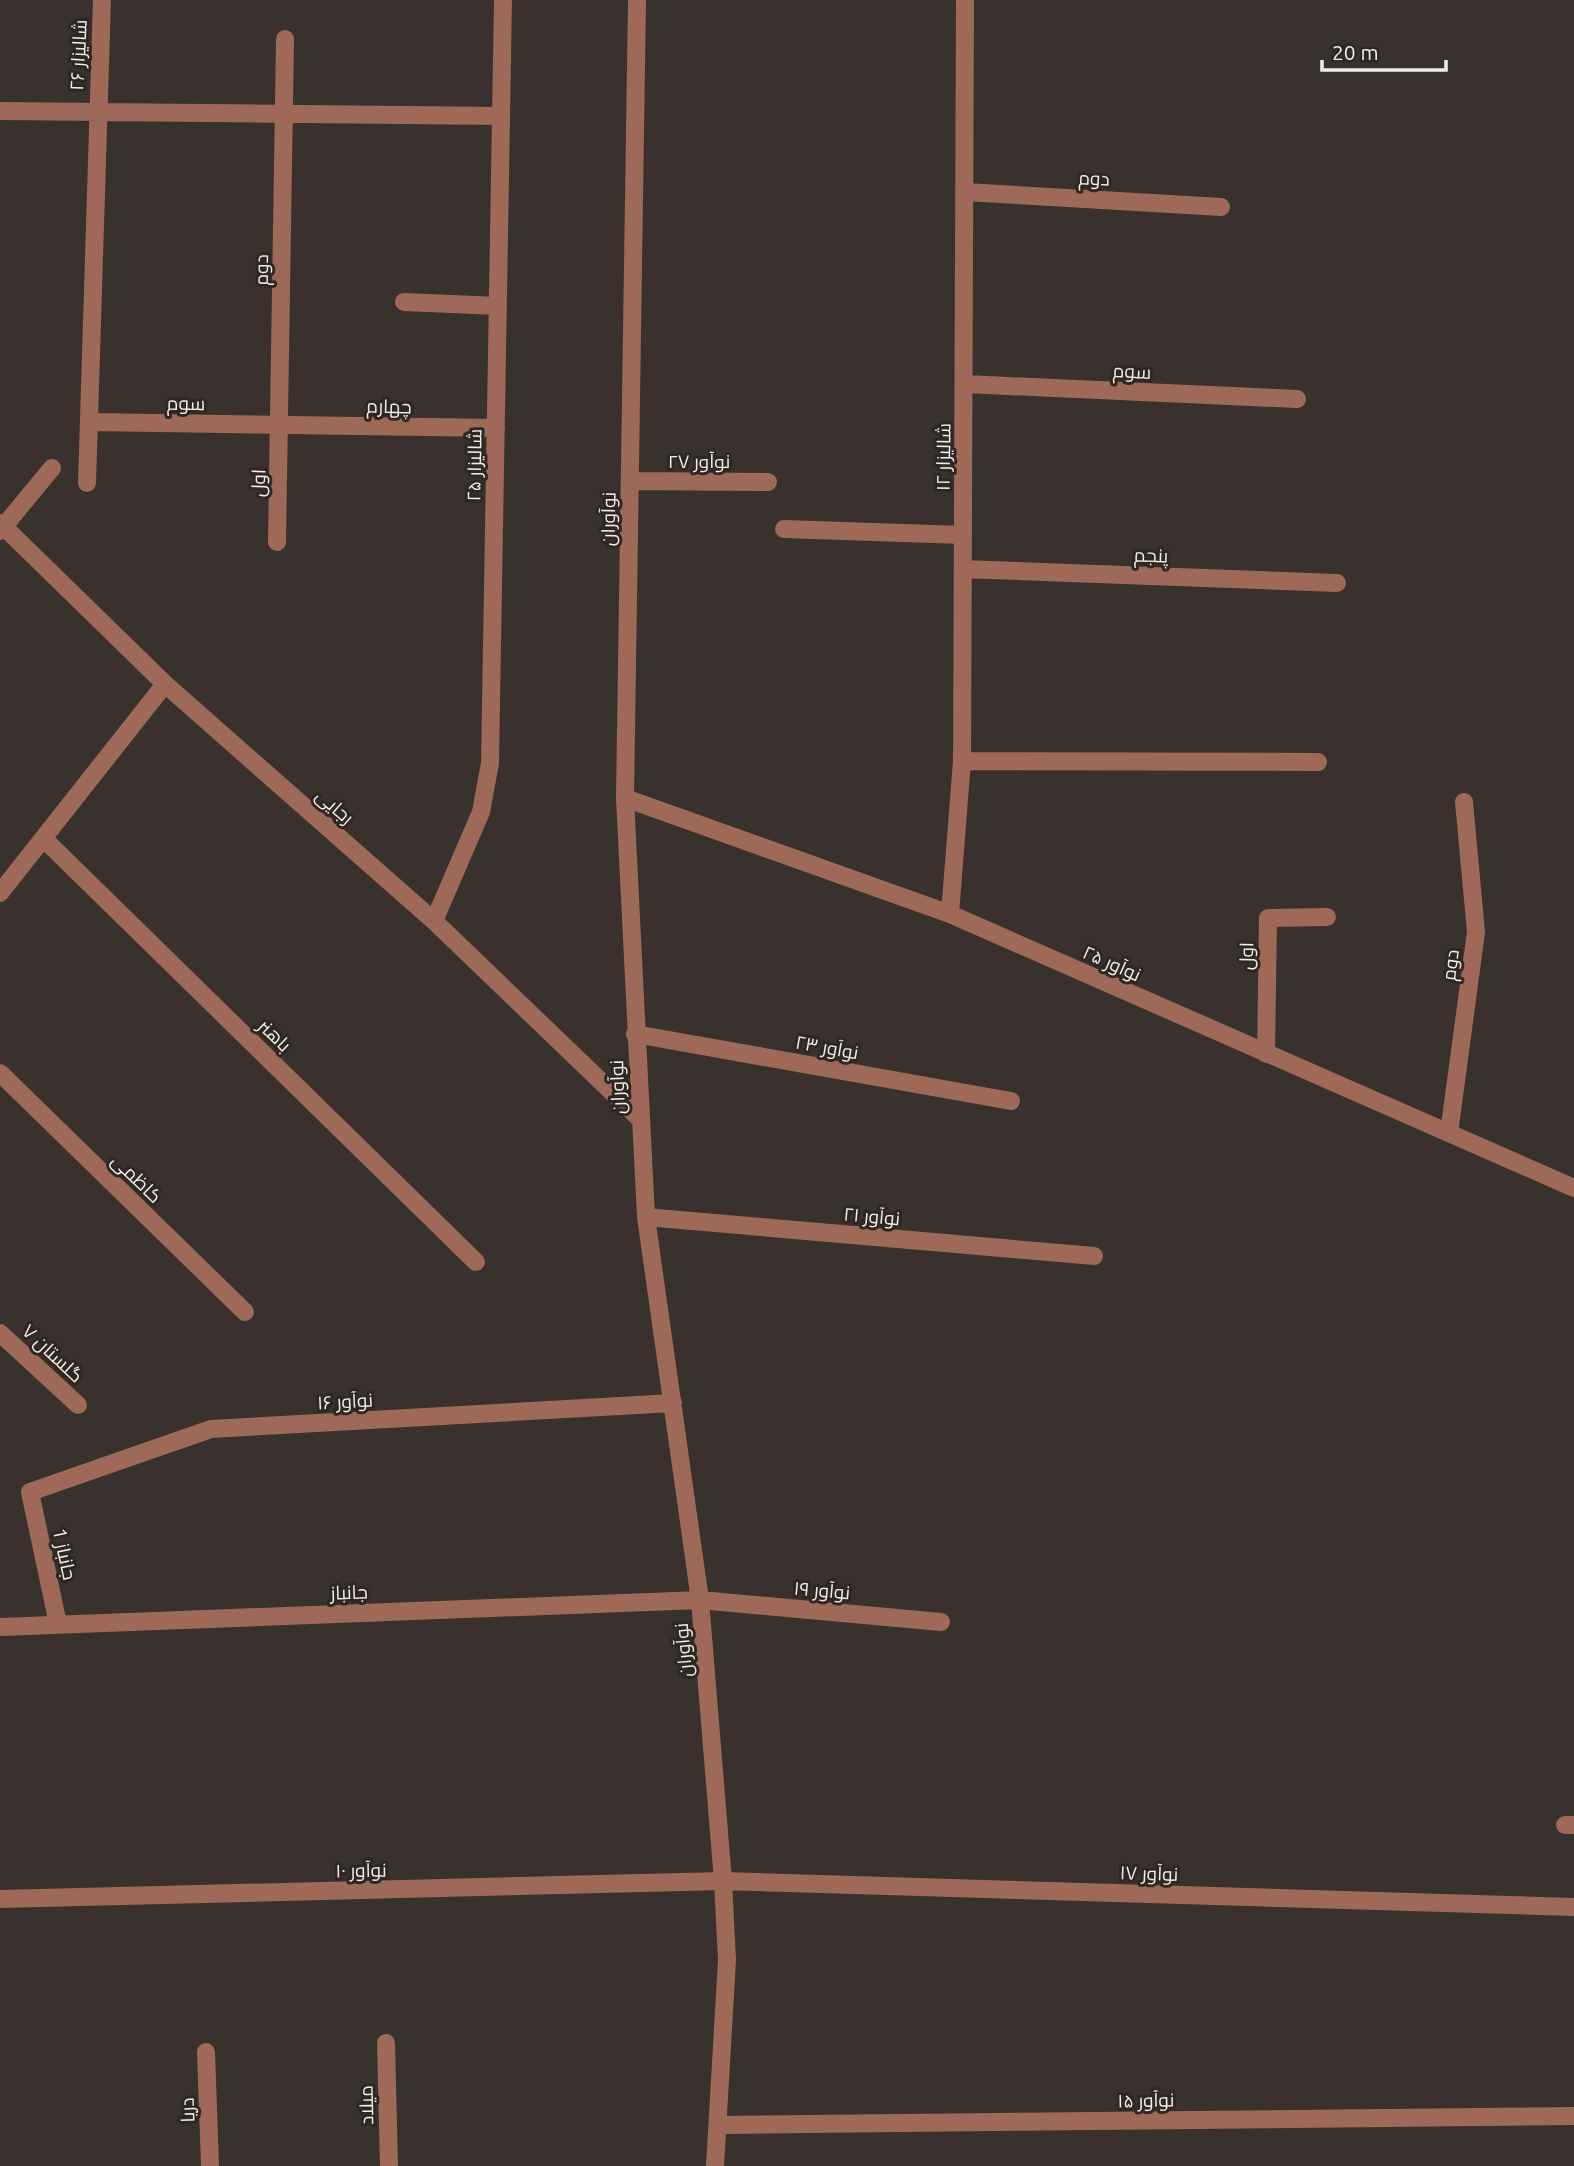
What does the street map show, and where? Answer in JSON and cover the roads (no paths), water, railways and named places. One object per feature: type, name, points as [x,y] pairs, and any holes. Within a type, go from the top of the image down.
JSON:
[{"type":"street","name":"شالیزار ۲۶","points":[[87,483],[96,113],[102,0]]},
{"type":"street","name":"شالیزار ۲۵","points":[[434,920],[481,812],[490,763],[503,0]]},
{"type":"street","name":"نوآوران","points":[[637,0],[625,798],[646,1217],[700,1600],[723,1881],[727,1960],[715,2166]]},
{"type":"street","name":"شالیزار ۱۲","points":[[950,914],[962,761],[965,0]]},
{"type":"street","points":[[284,116],[285,39]]},
{"type":"street","points":[[0,111],[284,116],[501,116]]},
{"type":"street","name":"دوم","points":[[281,425],[284,116]]},
{"type":"street","name":"دوم","points":[[965,192],[1221,207]]},
{"type":"street","points":[[404,302],[498,306]]},
{"type":"street","name":"سوم","points":[[965,384],[1297,399]]},
{"type":"street","name":"سوم","points":[[89,422],[281,425]]},
{"type":"street","name":"چهارم","points":[[281,425],[496,428]]},
{"type":"street","name":"اول","points":[[277,542],[281,425]]},
{"type":"street","points":[[1,526],[52,468]]},
{"type":"street","name":"نوآور ۲۷","points":[[630,481],[768,482]]},
{"type":"street","name":"رجایی","points":[[1,526],[165,684],[434,920],[639,1118]]},
{"type":"street","points":[[784,529],[963,535]]},
{"type":"street","name":"پنجم","points":[[963,569],[1337,583]]},
{"type":"street","points":[[0,893],[165,684]]},
{"type":"street","points":[[962,761],[1318,762]]},
{"type":"street","name":"نوآور ۲۵","points":[[625,798],[950,914],[1574,1188]]},
{"type":"street","name":"دوم","points":[[1449,1133],[1476,932],[1464,802]]},
{"type":"street","name":"باهنر","points":[[44,839],[476,1262]]},
{"type":"street","name":"اول","points":[[1266,1054],[1268,918],[1327,917]]},
{"type":"street","name":"نوآور ۲۳","points":[[635,1034],[1011,1101]]},
{"type":"street","name":"کاظمی","points":[[0,1073],[245,1312]]},
{"type":"street","name":"نوآور ۲۱","points":[[646,1217],[1094,1256]]},
{"type":"street","name":"گلستان ۷","points":[[0,1332],[78,1405]]},
{"type":"street","name":"نوآور ۱۶","points":[[30,1492],[211,1429],[673,1403]]},
{"type":"street","name":"جانباز 1","points":[[30,1492],[58,1624]]},
{"type":"street","name":"نوآور ۱۹","points":[[700,1600],[941,1622]]},
{"type":"street","name":"جانباز","points":[[0,1627],[700,1600]]},
{"type":"street","name":"نوآور ۱۰","points":[[0,1899],[723,1881]]},
{"type":"street","name":"نوآور ۱۷","points":[[723,1881],[1574,1907]]},
{"type":"street","name":"میلاد","points":[[386,2043],[389,2166]]},
{"type":"street","name":"دریا","points":[[206,2052],[210,2166]]},
{"type":"street","name":"نوآور ۱۵","points":[[719,2125],[1574,2116]]}]
